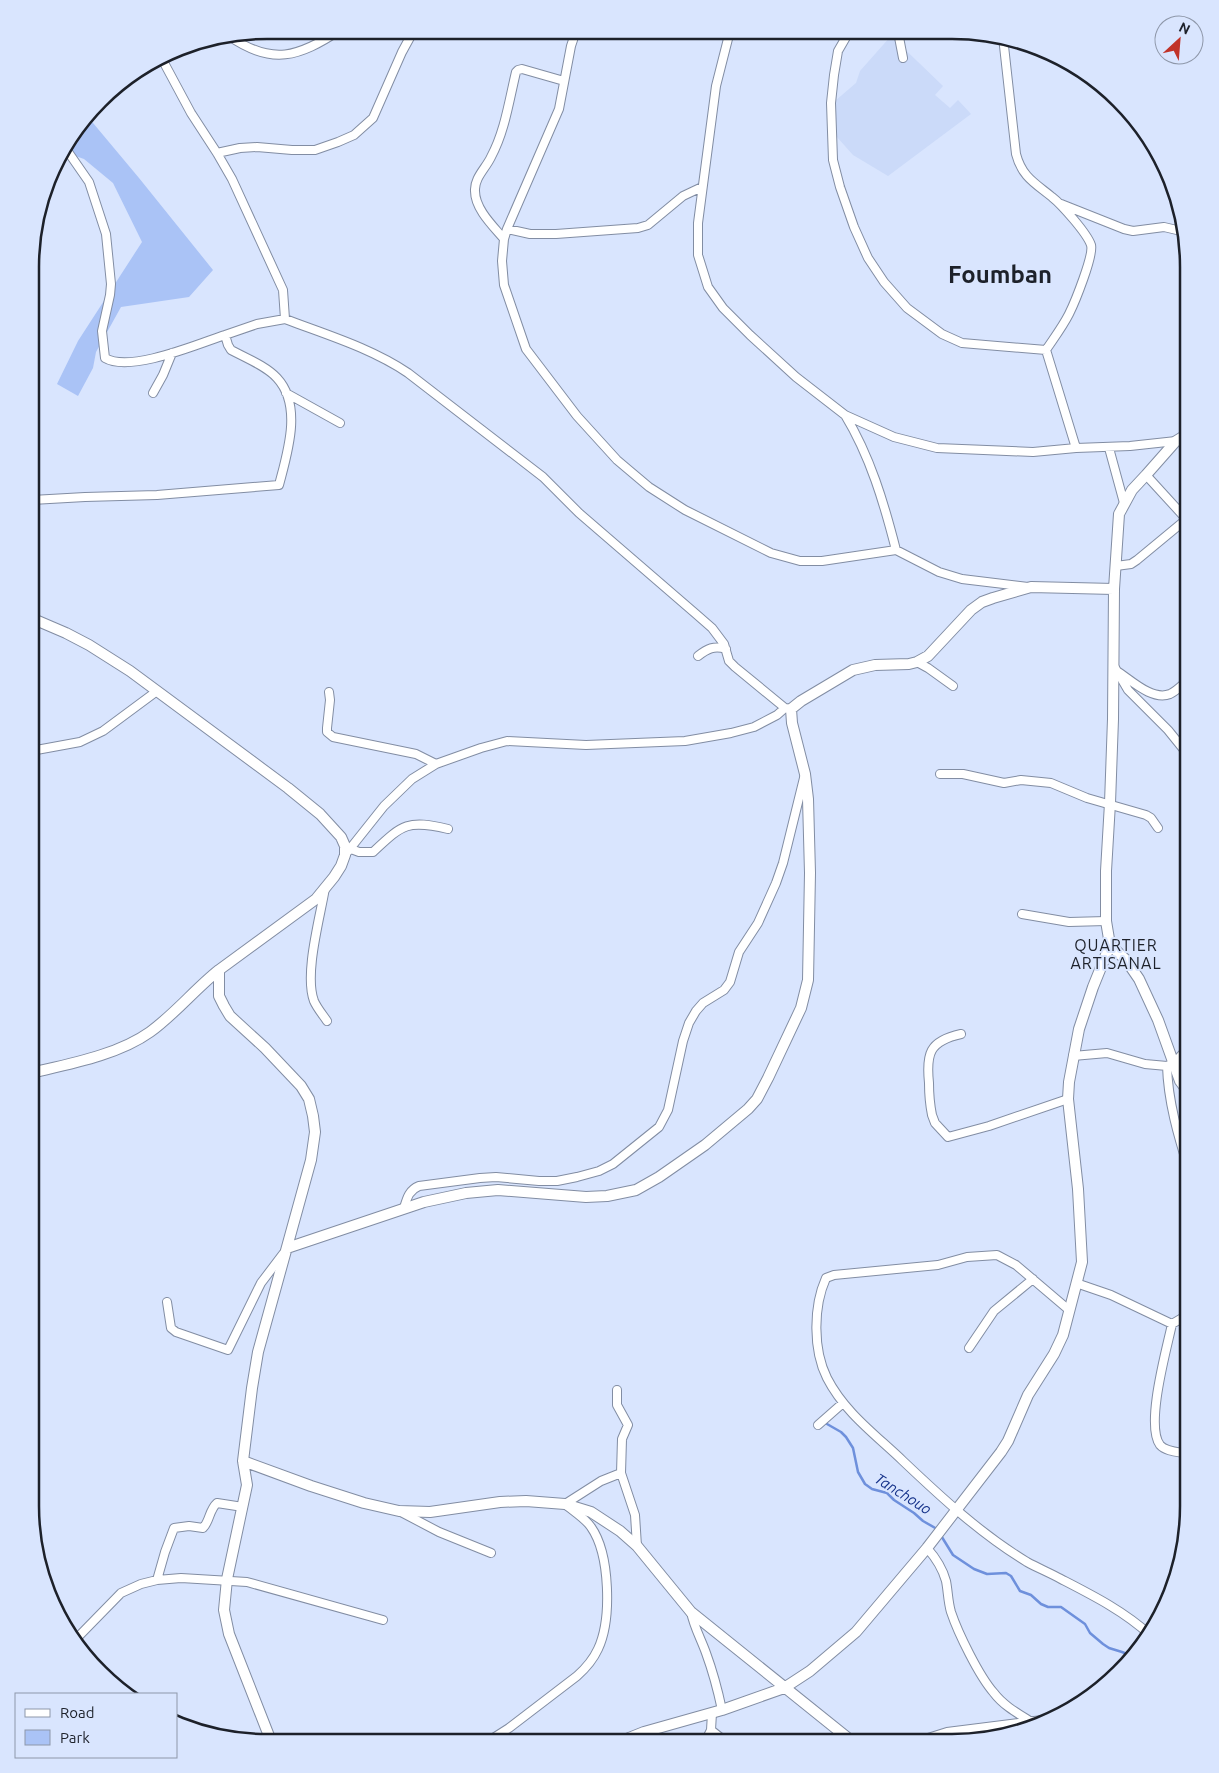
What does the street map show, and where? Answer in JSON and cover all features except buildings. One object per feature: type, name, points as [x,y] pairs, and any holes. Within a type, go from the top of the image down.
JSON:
[{"type":"street","points":[[236,41],[244,47],[262,54],[277,55],[294,54],[307,50],[325,39]]},
{"type":"street","points":[[217,152],[258,147],[315,150],[354,135],[374,118],[409,39]]},
{"type":"street","points":[[574,39],[559,109],[504,239],[502,261],[504,285],[526,349],[577,416],[617,460],[649,487],[685,510],[772,552],[800,561],[822,561],[896,550],[939,572],[962,579],[1031,587],[1114,588]]},
{"type":"street","points":[[728,39],[716,86],[698,223],[698,255],[708,287],[722,308],[796,377],[845,415],[894,437],[937,448],[1033,452],[1076,448],[1109,448],[1176,441]]},
{"type":"street","points":[[845,39],[838,51],[831,103],[833,160],[854,227],[868,258],[884,282],[907,308],[942,334],[962,343],[1046,350]]},
{"type":"street","points":[[900,39],[904,58]]},
{"type":"street","points":[[1004,45],[1016,154],[1020,167],[1028,178],[1059,203],[1091,245],[1091,258],[1069,314],[1046,350],[1076,448]]},
{"type":"street","points":[[164,63],[191,113],[217,152],[232,179],[283,290],[285,319]]},
{"type":"street","points":[[504,239],[485,216],[476,200],[474,190],[476,182],[491,157],[500,135],[516,72],[522,69],[564,81]]},
{"type":"street","points":[[69,153],[89,182],[106,234],[111,284],[102,330],[105,358],[117,362],[137,362],[172,353],[257,324],[285,319],[368,350],[393,362],[543,477],[579,513],[712,628],[726,649],[729,661],[735,667],[788,708],[805,774],[808,799],[810,873],[808,980],[802,1008],[756,1099],[748,1109],[705,1145],[659,1177],[636,1190],[607,1196],[586,1197],[498,1190],[466,1193],[404,1208],[287,1248],[261,1283],[228,1350],[176,1332],[171,1328],[167,1302]]},
{"type":"street","points":[[507,229],[530,234],[556,234],[638,228],[648,224],[683,196],[702,187]]},
{"type":"street","points":[[1059,203],[1124,229],[1133,231],[1164,227],[1177,230]]},
{"type":"street","points":[[39,500],[148,496],[279,485],[289,446],[291,427],[290,411],[283,385],[276,377],[231,350],[225,335]]},
{"type":"street","points":[[153,393],[172,353]]},
{"type":"street","points":[[286,394],[340,423]]},
{"type":"street","points":[[845,415],[861,447],[879,491],[896,550]]},
{"type":"street","points":[[639,1734],[717,1712],[784,1688],[810,1671],[851,1637],[927,1548],[990,1468],[1005,1446],[1023,1405],[1054,1354],[1062,1335],[1082,1262],[1077,1170],[1068,1099],[1073,1056],[1079,1029],[1093,987],[1110,945],[1106,921],[1106,872],[1115,668],[1114,588],[1119,514],[1124,504],[1146,475],[1180,439]]},
{"type":"street","points":[[1109,448],[1124,504]]},
{"type":"street","points":[[1146,475],[1180,511]]},
{"type":"street","points":[[1116,566],[1131,564],[1180,525]]},
{"type":"street","points":[[39,1071],[99,1055],[138,1040],[151,1031],[219,970],[316,899],[348,852],[384,806],[412,778],[436,764],[507,741],[586,746],[686,741],[754,727],[853,670],[875,665],[917,662],[932,653],[971,610],[982,602],[1031,587]]},
{"type":"street","points":[[39,621],[66,633],[106,655],[281,782],[320,814],[341,837],[348,852]]},
{"type":"street","points":[[698,656],[713,647],[726,649]]},
{"type":"street","points":[[917,662],[953,686]]},
{"type":"street","points":[[1115,668],[1152,694],[1160,696],[1169,694],[1180,686]]},
{"type":"street","points":[[1115,668],[1128,690],[1168,730],[1180,745]]},
{"type":"street","points":[[39,750],[80,742],[103,731],[157,691]]},
{"type":"street","points":[[329,692],[327,728],[333,737],[416,754],[436,764]]},
{"type":"street","points":[[404,1208],[412,1189],[419,1186],[480,1178],[557,1181],[599,1171],[614,1164],[659,1128],[668,1110],[683,1040],[689,1023],[696,1010],[703,1003],[724,990],[730,982],[739,952],[758,923],[776,883],[783,863],[805,774]]},
{"type":"street","points":[[940,774],[963,774],[1004,783],[1022,780],[1051,783],[1087,798],[1110,803],[1146,815],[1151,818],[1158,828]]},
{"type":"street","points":[[348,852],[373,852],[390,835],[401,828],[414,824],[448,829]]},
{"type":"street","points":[[325,888],[312,962],[310,987],[315,1003],[327,1021]]},
{"type":"street","points":[[1022,914],[1070,922],[1106,921]]},
{"type":"street","points":[[1110,945],[1126,960],[1139,979],[1158,1020],[1170,1064],[1180,1080]]},
{"type":"street","points":[[219,970],[219,996],[230,1016],[265,1048],[300,1086],[309,1099],[314,1116],[315,1132],[311,1160],[258,1352],[243,1460],[247,1485],[227,1580],[224,1610],[229,1634],[268,1734]]},
{"type":"street","points":[[961,1034],[950,1036],[939,1042],[932,1049],[927,1060],[932,1116],[948,1137],[989,1126],[1068,1099]]},
{"type":"street","points":[[1073,1056],[1108,1052],[1145,1064],[1170,1064],[1180,1055]]},
{"type":"street","points":[[1170,1064],[1168,1083],[1180,1138]]},
{"type":"street","points":[[1069,1310],[1016,1264],[1006,1258],[991,1255],[967,1257],[938,1265],[851,1272],[826,1278],[821,1290],[818,1317],[818,1353],[828,1379],[844,1403],[874,1436],[956,1510],[989,1536],[1028,1562],[1115,1608],[1144,1630]]},
{"type":"street","points":[[968,1348],[994,1311],[1033,1279]]},
{"type":"street","points":[[1076,1284],[1112,1295],[1172,1324]]},
{"type":"street","points":[[1180,1319],[1172,1324],[1157,1396],[1155,1436],[1161,1446],[1168,1450],[1180,1452]]},
{"type":"street","points":[[617,1390],[617,1405],[628,1425],[622,1439],[621,1473],[634,1515],[637,1546]]},
{"type":"street","points":[[818,1425],[844,1403]]},
{"type":"street","points":[[243,1460],[311,1486],[364,1503],[399,1511],[430,1512],[500,1502],[526,1501],[565,1504],[591,1512],[637,1546],[691,1612],[843,1734]]},
{"type":"street","points":[[565,1504],[601,1481],[621,1473]]},
{"type":"street","points":[[157,1580],[174,1528],[180,1526],[205,1527],[210,1512],[216,1503],[243,1508]]},
{"type":"street","points":[[498,1734],[509,1728],[587,1667],[598,1649],[603,1635],[607,1614],[605,1557],[591,1526],[565,1504]]},
{"type":"street","points":[[399,1511],[439,1532],[491,1553]]},
{"type":"street","points":[[927,1548],[946,1580],[948,1599],[953,1617],[980,1672],[1000,1700],[1030,1720]]},
{"type":"street","points":[[79,1636],[121,1593],[141,1584],[157,1580],[181,1578],[247,1582],[382,1620]]},
{"type":"street","points":[[691,1612],[694,1626],[706,1652],[714,1678],[717,1712],[709,1734]]},
{"type":"street","points":[[941,1734],[1030,1720]]},
{"type":"street","points":[[711,1730],[716,1734]]},
{"type":"shaded area","points":[[888,39],[894,39],[943,86],[935,95],[950,108],[958,100],[971,114],[888,176],[853,155],[837,137],[835,101],[856,83],[860,71]]},
{"type":"green space","points":[[92,121],[213,270],[189,297],[121,307],[96,352],[93,368],[78,396],[57,384],[78,341],[142,242],[113,183],[84,159],[69,154]]},
{"type":"waterway","name":"Tanchouo","points":[[827,1424],[841,1432],[853,1448],[858,1472],[865,1484],[872,1489],[887,1493],[923,1521],[937,1529]]},
{"type":"waterway","name":"Tanchouo","points":[[940,1534],[953,1555],[974,1569],[987,1574],[1006,1573],[1011,1576],[1020,1591],[1031,1595],[1041,1604],[1048,1607],[1061,1607],[1085,1624],[1090,1633],[1103,1644],[1126,1654]]},
{"type":"district","name":"Foumban","points":[[1000,275]]},
{"type":"district","name":"QUARTIER ARTISANAL","points":[[1116,954]]}]
